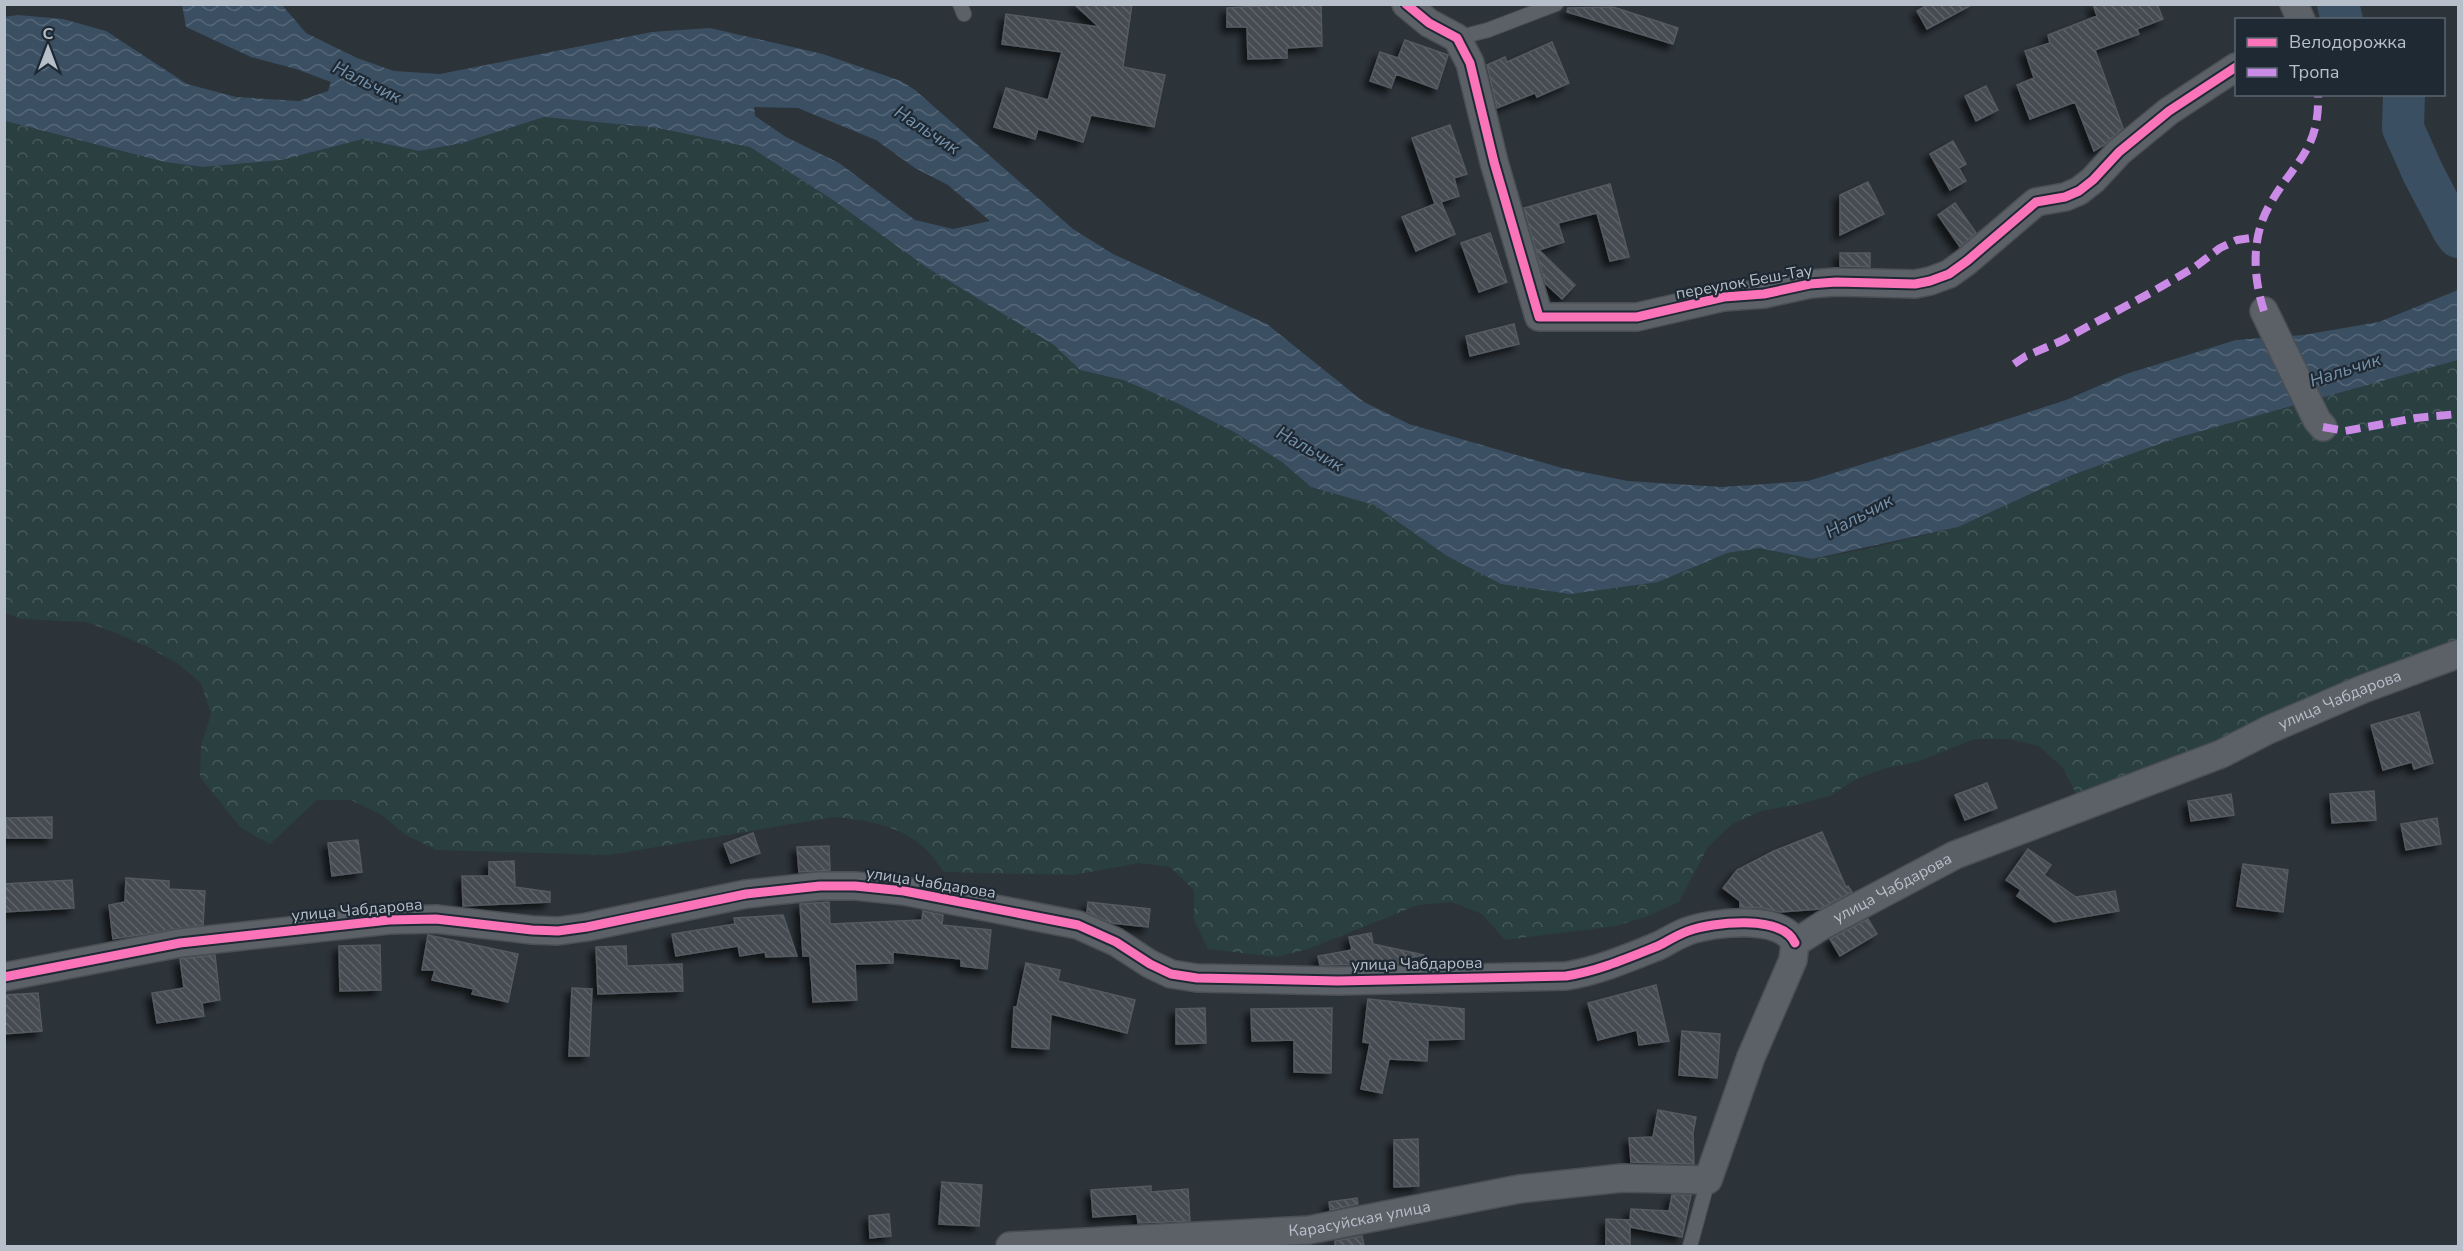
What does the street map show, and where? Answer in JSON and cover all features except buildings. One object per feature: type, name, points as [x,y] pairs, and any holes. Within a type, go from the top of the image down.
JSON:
[{"type":"street","points":[[1406,4],[1429,23],[1458,38]]},
{"type":"street","points":[[2294,4],[2300,18]]},
{"type":"street","name":"переулок Беш-Тау","points":[[1458,38],[1470,63],[1494,162],[1539,317],[1555,318],[1637,317],[1724,297],[1764,294],[1810,284],[1836,282],[1915,284],[1949,274],[2036,202],[2065,197],[2079,191],[2119,153],[2169,111],[2235,68]]},
{"type":"street","points":[[2265,313],[2320,424]]},
{"type":"street","name":"улица Чабдарова","points":[[4,977],[180,943],[397,920],[466,921],[532,930],[558,931],[746,894],[820,886],[855,886],[904,891],[1078,926],[1116,942],[1150,964],[1171,974],[1197,978],[1338,981],[1566,976],[1589,972],[1660,945],[1689,931],[1716,926],[1760,923],[1778,927],[1792,936],[1795,943],[1823,925],[1955,855],[2221,754],[2329,704],[2458,654]]},
{"type":"street","points":[[1708,1180],[1750,1057],[1793,960],[1795,943]]},
{"type":"street","name":"Карасуйская улица","points":[[1010,1246],[1067,1245],[1309,1230],[1519,1189],[1622,1178],[1708,1180]]},
{"type":"lane","points":[[1458,38],[1488,30],[1556,4]]},
{"type":"lane","points":[[1690,1246],[1708,1180]]},
{"type":"green space","points":[[544,117],[658,128],[750,147],[833,200],[926,267],[1054,345],[1080,370],[1123,380],[1173,401],[1234,432],[1282,462],[1311,487],[1374,505],[1447,556],[1501,584],[1658,582],[1727,553],[1760,548],[1813,559],[1867,549],[1958,527],[2072,475],[2176,438],[2458,360],[2458,654],[2082,806],[2063,768],[2039,746],[2008,739],[1974,739],[1917,762],[1886,768],[1856,779],[1830,796],[1761,811],[1732,824],[1708,847],[1679,902],[1645,917],[1616,926],[1505,940],[1482,914],[1451,902],[1418,905],[1308,949],[1276,957],[1208,949],[1194,920],[1194,890],[1170,867],[1139,863],[1073,875],[944,872],[925,849],[902,833],[880,824],[833,817],[609,855],[436,850],[406,835],[380,814],[351,800],[317,800],[270,844],[241,828],[200,777],[201,746],[211,714],[201,683],[177,663],[148,647],[86,622],[21,619],[5,613],[4,121],[165,162],[203,167],[281,160],[363,139],[419,151],[462,143]]},
{"type":"water","name":"Нальчик","points":[[182,5],[282,5],[306,33],[357,58],[394,71],[440,74],[652,32],[710,28],[823,54],[901,81],[915,90],[1073,229],[1113,254],[1267,324],[1364,402],[1409,424],[1562,468],[1628,481],[1722,487],[1808,481],[2066,400],[2126,374],[2236,340],[2303,335],[2379,322],[2458,290],[2458,360],[2176,438],[2072,475],[1958,527],[1812,559],[1760,548],[1727,553],[1658,582],[1570,594],[1501,584],[1447,556],[1374,505],[1311,487],[1282,462],[1234,432],[1173,401],[1123,380],[1080,370],[1054,345],[926,267],[833,200],[750,147],[658,128],[544,117],[462,143],[419,151],[363,139],[281,160],[203,167],[165,162],[5,121],[4,17],[18,15],[63,19],[106,31],[187,84],[236,97],[299,101],[328,91],[331,82],[296,69],[251,57],[186,27]],"holes":[[[754,107],[798,108],[876,140],[915,168],[948,185],[990,221],[953,229],[915,220],[839,163],[786,137],[755,116]]]},
{"type":"waterway","points":[[2338,4],[2342,18]]},
{"type":"waterway","points":[[2404,96],[2403,128],[2423,173],[2458,237]]},
{"type":"marked path","points":[[2264,311],[2256,271],[2259,231],[2269,206],[2310,143],[2315,130],[2318,96]]},
{"type":"marked path","points":[[2014,364],[2152,292],[2195,267],[2220,248],[2237,240],[2257,237]]},
{"type":"marked path","points":[[2323,427],[2345,431],[2416,418],[2458,414]]},
{"type":"cycle path","points":[[1406,4],[1429,23],[1457,38],[1470,63],[1494,162],[1539,317],[1637,317],[1724,297],[1764,294],[1810,284],[1836,282],[1915,284],[1930,281],[1949,274],[1967,261],[2036,202],[2065,197],[2079,191],[2093,180],[2119,152],[2169,111],[2235,68]]},
{"type":"cycle path","points":[[4,977],[180,943],[389,920],[436,919],[558,931],[746,894],[820,886],[855,886],[904,891],[1078,925],[1116,942],[1150,964],[1171,974],[1197,978],[1338,981],[1566,976],[1590,971],[1624,959],[1688,931],[1729,923],[1762,924],[1776,928],[1788,934],[1795,943]]}]
